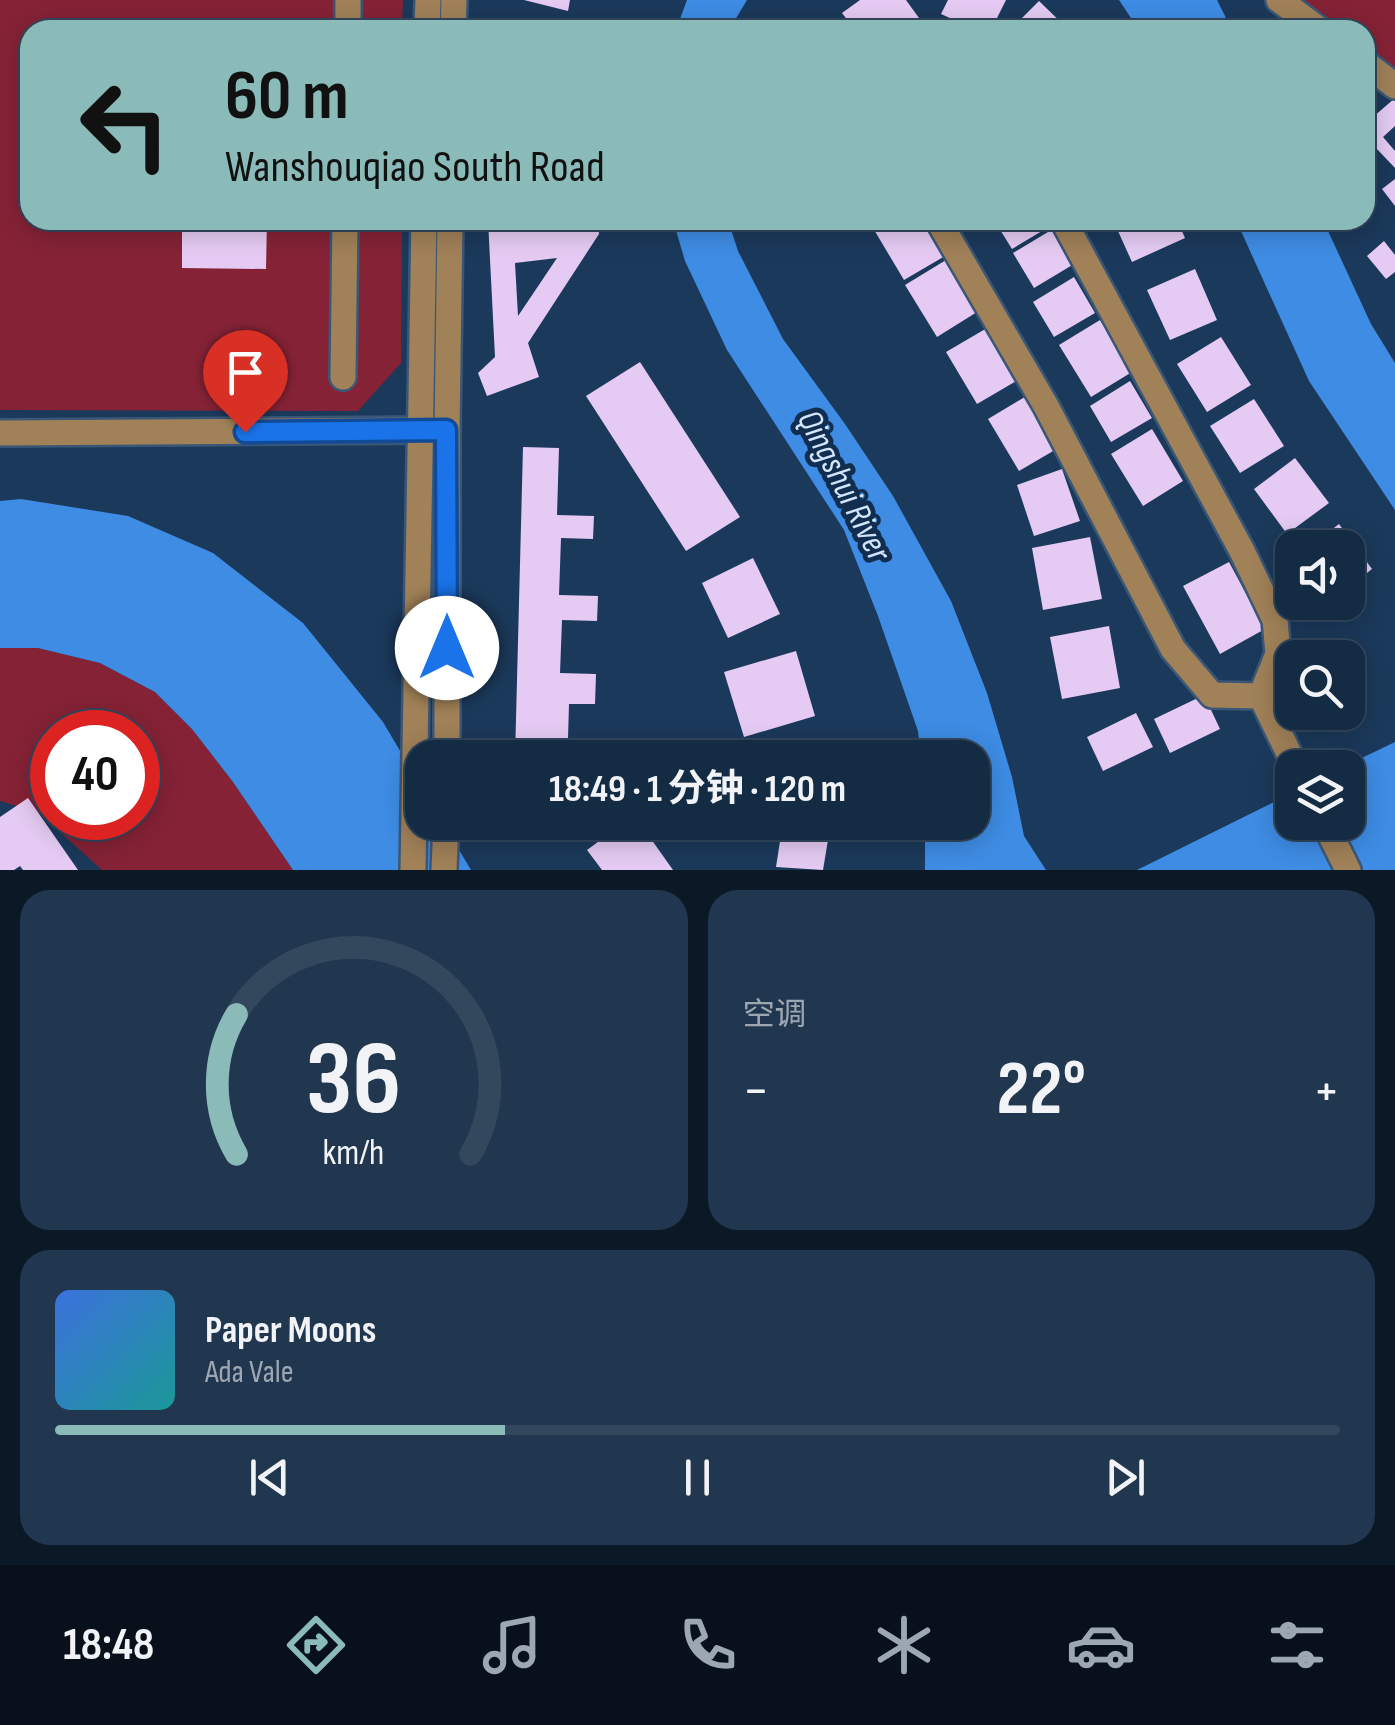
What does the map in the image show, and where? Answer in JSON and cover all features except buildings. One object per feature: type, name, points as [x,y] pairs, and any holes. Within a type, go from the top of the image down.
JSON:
[{"type":"street","points":[[1279,0],[1306,20]]},
{"type":"street","points":[[1375,71],[1395,86]]},
{"type":"street","points":[[343,377],[345,230]]},
{"type":"street","points":[[424,230],[446,740]]},
{"type":"street","points":[[413,870],[414,752],[449,230]]},
{"type":"street","points":[[944,230],[1046,406],[1173,649],[1212,695],[1261,696]]},
{"type":"street","points":[[1067,230],[1242,551],[1274,620],[1278,654],[1261,696],[1288,750]]},
{"type":"street","points":[[0,432],[434,430]]},
{"type":"street","points":[[444,870],[445,840]]},
{"type":"street","points":[[1333,840],[1348,870]]},
{"type":"shaded area","points":[[0,0],[403,0],[402,20],[20,20],[20,230],[402,230],[401,363],[358,411],[0,410]]},
{"type":"shaded area","points":[[1300,0],[1395,0],[1395,69],[1375,54],[1375,20],[1327,20]]},
{"type":"shaded area","points":[[0,648],[38,648],[100,663],[155,692],[192,729],[293,870],[102,870],[69,840],[160,840],[160,710],[30,710],[30,810],[0,801]]},
{"type":"water","points":[[687,0],[747,0],[735,20],[680,20]]},
{"type":"water","points":[[1119,0],[1217,0],[1227,20],[1132,20]]},
{"type":"water","name":"Qingshui River","points":[[676,230],[731,230],[783,339],[893,496],[951,601],[987,693],[1012,777],[1024,836],[1046,870],[925,870],[925,840],[990,840],[990,740],[919,740],[878,616],[844,530],[727,350],[685,261]]},
{"type":"water","points":[[1241,230],[1328,230],[1371,324],[1395,363],[1395,510],[1309,381]]},
{"type":"water","points":[[21,499],[128,516],[213,553],[303,623],[383,722],[405,759],[405,840],[453,840],[471,870],[293,870],[192,729],[155,692],[100,663],[38,648],[0,648],[0,501]]},
{"type":"water","points":[[1395,742],[1395,870],[1137,870],[1275,801],[1275,840],[1365,840],[1365,756]]},
{"type":"route","points":[[245,432],[446,430],[447,648]]}]
